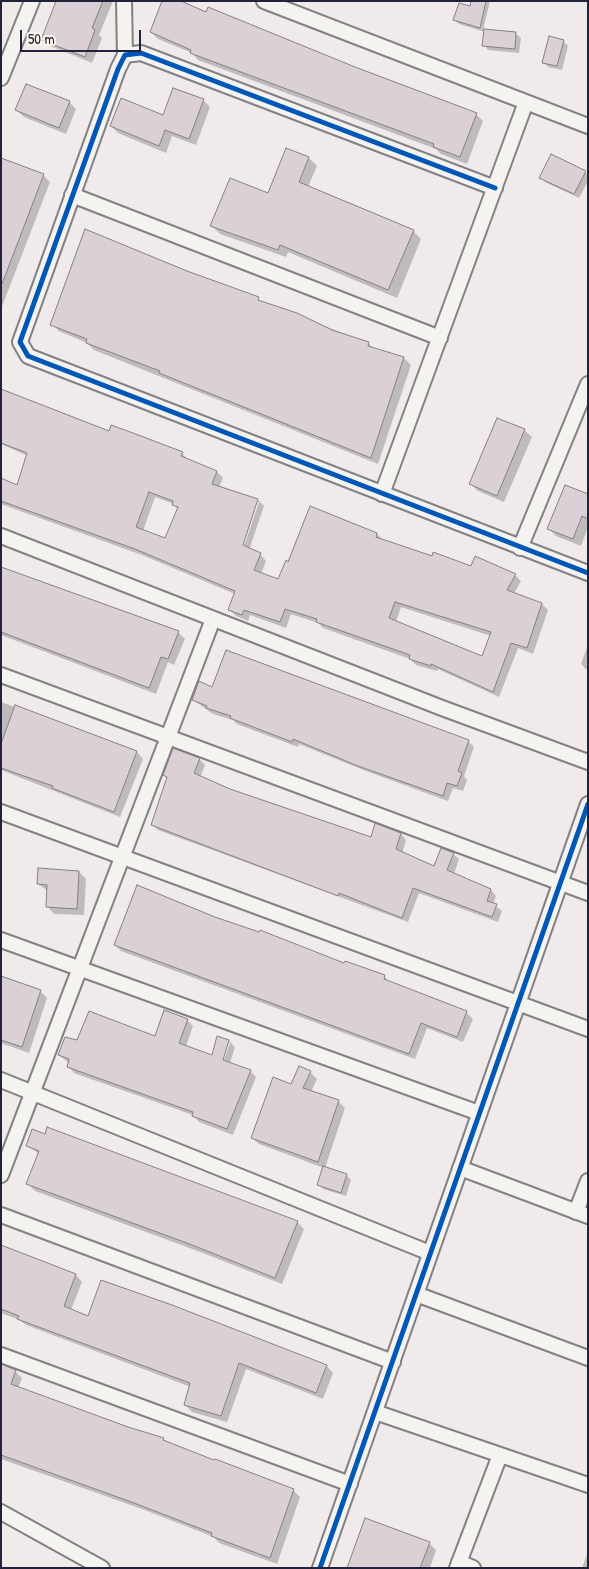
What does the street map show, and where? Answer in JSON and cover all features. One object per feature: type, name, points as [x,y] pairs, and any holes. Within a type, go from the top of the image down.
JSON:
[{"type":"street","points":[[1,78],[32,1]]},
{"type":"street","points":[[124,1],[126,55],[23,330],[20,342],[28,356],[588,574]]},
{"type":"street","points":[[264,1],[588,126]]},
{"type":"street","points":[[126,55],[141,53],[495,188]]},
{"type":"street","points":[[382,494],[526,102]]},
{"type":"street","points":[[72,195],[440,338]]},
{"type":"street","points":[[520,548],[585,400],[588,384]]},
{"type":"street","points":[[1,536],[442,708],[588,762]]},
{"type":"street","points":[[1,1175],[214,619]]},
{"type":"street","points":[[1,675],[169,735],[588,893]]},
{"type":"street","points":[[320,1568],[588,804]]},
{"type":"street","points":[[1,812],[588,1029]]},
{"type":"street","points":[[1,940],[479,1113]]},
{"type":"street","points":[[1,1080],[430,1253]]},
{"type":"street","points":[[460,1168],[582,1214],[588,1181]]},
{"type":"street","points":[[1,1215],[392,1362]]},
{"type":"street","points":[[416,1294],[588,1358]]},
{"type":"street","points":[[1,1355],[350,1484]]},
{"type":"street","points":[[375,1412],[588,1485]]},
{"type":"street","points":[[473,1568],[458,1565],[500,1455]]},
{"type":"street","points":[[1,1512],[102,1568]]},
{"type":"street","points":[[69,1568],[78,1556]]},
{"type":"building","points":[[56,1],[103,1],[92,28],[95,30],[85,57],[41,40]]},
{"type":"building","points":[[162,1],[181,1],[206,12],[208,7],[355,67],[477,113],[460,157],[433,147],[434,144],[190,53],[191,50],[150,32]]},
{"type":"building","points":[[471,1],[486,1],[480,28],[453,20],[459,3],[470,6]]},
{"type":"building","points":[[484,29],[516,32],[515,49],[482,46]]},
{"type":"building","points":[[549,36],[564,40],[557,66],[542,63]]},
{"type":"building","points":[[26,84],[70,101],[59,128],[15,110]]},
{"type":"building","points":[[173,88],[204,99],[189,139],[165,130],[159,146],[110,126],[121,98],[163,115]]},
{"type":"building","points":[[286,148],[309,157],[299,182],[414,230],[388,290],[280,245],[278,250],[210,226],[230,178],[268,193]]},
{"type":"building","points":[[551,154],[586,171],[574,194],[539,178]]},
{"type":"building","points":[[1,158],[44,174],[2,284],[1,284]]},
{"type":"building","points":[[85,229],[187,271],[259,297],[258,300],[297,313],[332,330],[369,342],[368,346],[404,357],[371,458],[159,373],[160,371],[86,343],[87,339],[50,325]]},
{"type":"building","points":[[1,389],[109,431],[111,425],[183,452],[181,456],[217,471],[212,484],[258,499],[243,545],[261,553],[254,570],[278,579],[286,560],[288,562],[310,506],[377,533],[376,537],[432,556],[433,552],[471,566],[475,556],[516,574],[507,590],[542,603],[527,648],[511,643],[493,692],[431,664],[431,666],[409,659],[410,655],[316,622],[317,619],[285,609],[280,622],[244,610],[242,615],[228,610],[235,591],[135,549],[1,501],[1,478],[17,485],[27,453],[1,443]],"holes":[[[149,492],[173,501],[172,505],[178,507],[165,538],[136,527]],[[395,602],[491,632],[482,656],[389,618]]]},
{"type":"building","points":[[497,418],[525,429],[497,496],[469,484]]},
{"type":"building","points":[[565,485],[588,494],[588,519],[582,516],[573,539],[547,529]]},
{"type":"building","points":[[1,567],[179,631],[168,659],[161,657],[149,688],[1,632]]},
{"type":"building","points":[[226,650],[469,740],[458,771],[462,773],[457,786],[447,783],[443,796],[358,766],[293,739],[292,742],[230,718],[231,716],[206,708],[207,706],[192,700],[199,681],[212,687]]},
{"type":"building","points":[[15,705],[137,751],[114,812],[52,788],[53,786],[1,768],[1,744]]},
{"type":"building","points":[[173,748],[200,758],[194,773],[230,789],[371,837],[375,823],[401,833],[396,849],[434,866],[441,848],[454,853],[447,870],[491,889],[487,901],[497,904],[492,917],[413,888],[402,918],[339,893],[338,896],[151,825],[167,777],[163,775]]},
{"type":"building","points":[[38,868],[79,871],[77,909],[46,907],[47,885],[37,884]]},
{"type":"building","points":[[137,885],[215,917],[259,932],[260,930],[344,963],[345,961],[385,975],[384,979],[467,1011],[457,1037],[421,1023],[409,1054],[114,945]]},
{"type":"building","points":[[1,976],[41,990],[22,1047],[1,1040]]},
{"type":"building","points":[[164,1010],[188,1019],[179,1043],[212,1055],[217,1036],[229,1040],[223,1060],[251,1070],[227,1129],[192,1116],[193,1112],[67,1067],[69,1059],[58,1055],[65,1037],[77,1040],[89,1011],[155,1036]]},
{"type":"building","points":[[299,1066],[311,1071],[303,1088],[339,1100],[318,1162],[251,1138],[273,1077],[291,1084]]},
{"type":"building","points":[[47,1127],[298,1221],[275,1278],[187,1243],[26,1184],[39,1151],[26,1146],[32,1129],[45,1134]]},
{"type":"building","points":[[323,1166],[347,1174],[341,1193],[317,1185]]},
{"type":"building","points":[[1,1245],[76,1274],[64,1306],[88,1316],[101,1280],[172,1305],[327,1365],[316,1393],[239,1363],[221,1416],[184,1405],[190,1383],[17,1319],[19,1316],[1,1309]]},
{"type":"building","points":[[1,1364],[16,1370],[11,1384],[128,1427],[164,1438],[163,1440],[294,1489],[270,1558],[211,1536],[212,1533],[134,1503],[1,1455]]},
{"type":"building","points":[[365,1518],[430,1542],[420,1568],[347,1568]]},
{"type":"cycle path","points":[[495,188],[141,53],[125,55],[118,69],[20,342],[28,356],[588,573]]},
{"type":"cycle path","points":[[320,1568],[588,804]]}]
